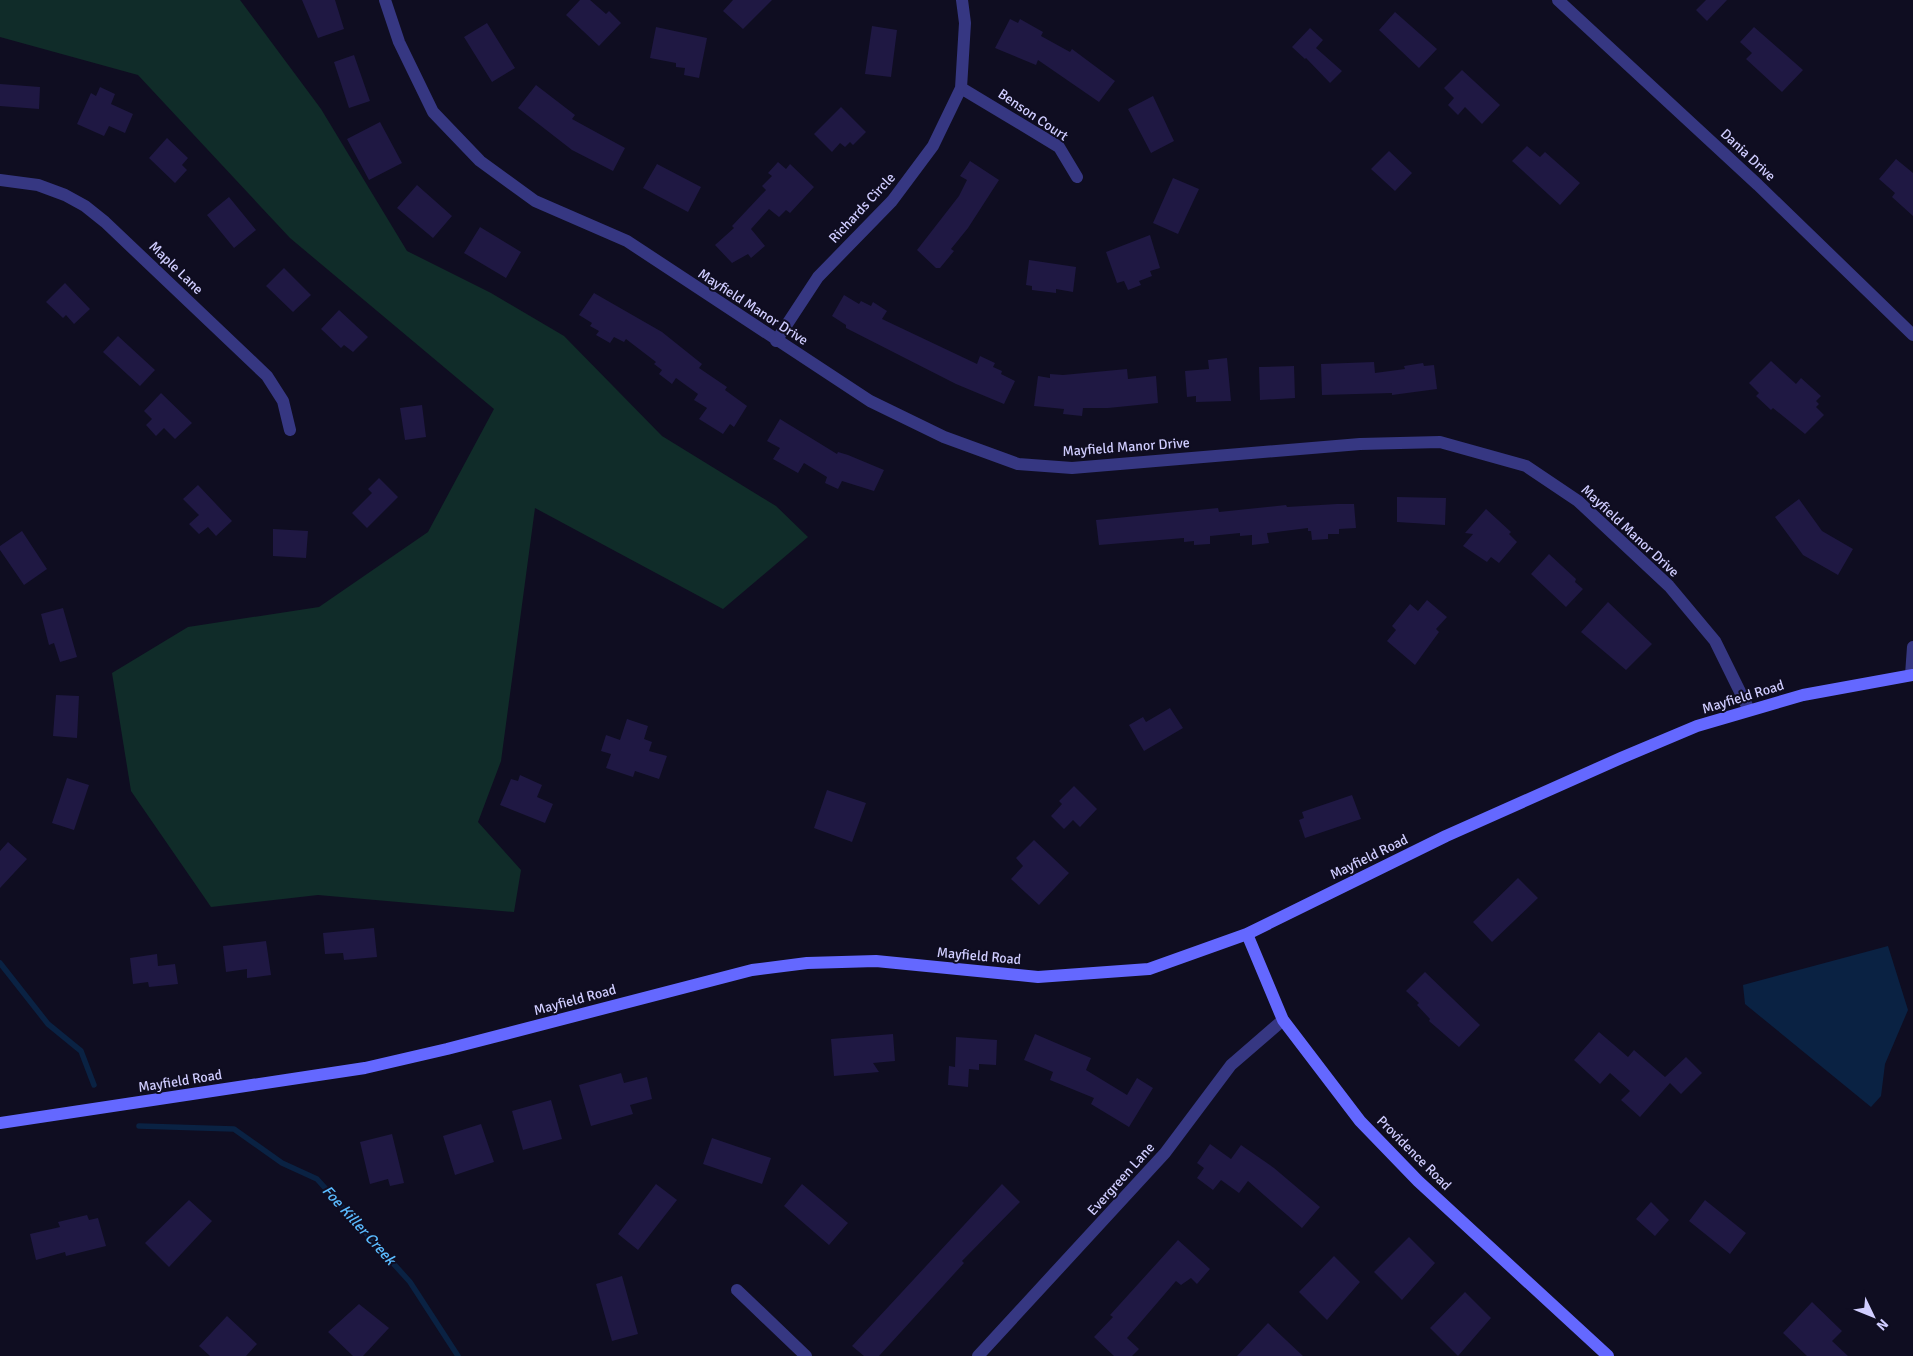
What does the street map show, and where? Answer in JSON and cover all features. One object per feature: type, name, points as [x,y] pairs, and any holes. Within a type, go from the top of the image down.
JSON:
[{"type":"street","name":"Mayfield Manor Drive","points":[[385,0],[398,42],[433,112],[480,161],[536,200],[627,241],[776,341],[870,401],[944,437],[1018,464],[1072,468],[1360,444],[1440,442],[1526,466],[1578,501],[1669,586],[1715,641],[1749,710]]},
{"type":"street","name":"Richards Circle","points":[[776,341],[818,277],[892,201],[932,146],[961,88],[965,23],[962,0]]},
{"type":"street","name":"Dania Drive","points":[[1558,0],[1758,185],[1913,335]]},
{"type":"street","name":"Benson Court","points":[[961,88],[1060,148],[1077,178]]},
{"type":"street","name":"Maple Lane","points":[[0,180],[38,185],[65,195],[105,222],[266,376],[283,401],[290,430]]},
{"type":"street","points":[[1912,675],[1913,648]]},
{"type":"street","name":"Mayfield Road","points":[[0,1123],[365,1068],[447,1049],[752,970],[806,963],[876,961],[989,973],[1047,976],[1149,968],[1247,934],[1446,836],[1531,797],[1697,726],[1803,695],[1912,675]]},
{"type":"street","name":"Providence Road","points":[[1247,934],[1283,1020],[1360,1121],[1422,1184],[1608,1356]]},
{"type":"street","name":"Evergreen Lane","points":[[978,1356],[1165,1153],[1231,1065],[1283,1020]]},
{"type":"street","points":[[736,1290],[806,1356]]},
{"type":"green space","points":[[0,0],[240,0],[321,109],[407,251],[491,293],[564,336],[662,436],[776,506],[808,537],[723,609],[535,508],[501,761],[478,822],[521,870],[514,912],[318,895],[211,907],[131,791],[112,673],[188,627],[319,607],[428,532],[494,409],[290,238],[138,75],[0,37]]},
{"type":"water","points":[[1888,946],[1908,1010],[1885,1064],[1881,1096],[1871,1107],[1745,1004],[1743,985]]},
{"type":"building","points":[[302,0],[335,0],[344,29],[318,38]]},
{"type":"building","points":[[580,0],[590,0],[606,14],[609,11],[621,23],[599,46],[566,15]]},
{"type":"building","points":[[733,0],[772,0],[743,29],[723,11]]},
{"type":"building","points":[[1706,0],[1727,0],[1707,21],[1696,10]]},
{"type":"building","points":[[1395,12],[1437,49],[1419,68],[1379,30]]},
{"type":"building","points":[[1010,19],[1018,23],[1020,19],[1043,32],[1041,36],[1070,52],[1072,49],[1115,81],[1099,102],[1038,60],[1036,65],[995,48]]},
{"type":"building","points":[[487,23],[515,68],[492,82],[464,37]]},
{"type":"building","points":[[872,26],[897,30],[891,77],[865,74]]},
{"type":"building","points":[[656,27],[707,38],[699,78],[684,75],[685,68],[676,67],[676,63],[650,58]]},
{"type":"building","points":[[1754,27],[1803,70],[1782,92],[1746,59],[1752,53],[1740,42]]},
{"type":"building","points":[[1310,28],[1323,40],[1316,48],[1342,71],[1330,83],[1306,58],[1292,47]]},
{"type":"building","points":[[354,55],[370,101],[349,108],[334,62]]},
{"type":"building","points":[[1462,70],[1500,105],[1482,124],[1465,107],[1458,115],[1448,105],[1454,98],[1444,88]]},
{"type":"building","points":[[0,84],[40,87],[39,109],[0,106]]},
{"type":"building","points":[[536,85],[575,115],[572,119],[625,148],[613,171],[572,150],[518,108]]},
{"type":"building","points":[[100,87],[115,94],[111,104],[133,114],[125,133],[109,126],[104,136],[77,124],[91,93],[96,96]]},
{"type":"building","points":[[1153,96],[1174,141],[1151,153],[1128,109]]},
{"type":"building","points":[[841,107],[866,132],[853,145],[850,142],[845,147],[840,143],[832,152],[814,134]]},
{"type":"building","points":[[380,122],[402,163],[369,180],[347,139]]},
{"type":"building","points":[[167,138],[188,158],[182,165],[187,170],[175,183],[149,158]]},
{"type":"building","points":[[1527,146],[1540,157],[1545,152],[1580,183],[1560,205],[1512,161]]},
{"type":"building","points":[[1389,151],[1412,173],[1395,191],[1371,169]]},
{"type":"building","points":[[1896,159],[1913,173],[1913,216],[1892,197],[1895,193],[1879,179]]},
{"type":"building","points":[[970,161],[999,180],[968,228],[951,249],[954,251],[940,268],[936,268],[917,250],[959,196],[967,180],[960,176]]},
{"type":"building","points":[[778,162],[786,169],[790,164],[814,187],[790,213],[786,210],[779,217],[769,209],[751,229],[765,246],[751,258],[748,254],[732,263],[715,245],[734,228],[732,226],[766,190],[762,186],[772,176],[768,173]]},
{"type":"building","points":[[657,164],[701,187],[688,212],[643,188]]},
{"type":"building","points":[[1173,178],[1199,189],[1178,234],[1153,223]]},
{"type":"building","points":[[417,185],[452,216],[433,238],[397,208]]},
{"type":"building","points":[[229,197],[256,230],[234,248],[207,215]]},
{"type":"building","points":[[480,227],[521,252],[506,278],[464,253]]},
{"type":"building","points":[[1150,235],[1160,268],[1150,271],[1152,276],[1139,281],[1141,285],[1128,290],[1124,281],[1117,283],[1106,252]]},
{"type":"building","points":[[1029,260],[1076,267],[1073,292],[1056,289],[1056,293],[1032,290],[1032,286],[1026,285]]},
{"type":"building","points":[[284,268],[311,295],[293,312],[266,286]]},
{"type":"building","points":[[65,283],[90,309],[74,324],[66,315],[63,318],[46,302]]},
{"type":"building","points":[[594,293],[662,332],[702,364],[699,368],[727,387],[725,390],[747,406],[734,427],[730,424],[723,434],[699,419],[707,408],[694,400],[698,394],[676,378],[672,384],[659,374],[662,370],[654,364],[656,362],[626,339],[624,342],[614,337],[610,343],[596,335],[599,331],[590,326],[592,323],[579,315]]},
{"type":"building","points":[[844,295],[859,304],[861,301],[871,306],[873,302],[887,311],[882,319],[977,364],[980,356],[995,363],[993,367],[1002,371],[1001,374],[1015,381],[1004,404],[956,384],[846,328],[846,325],[832,316]]},
{"type":"building","points":[[339,310],[368,337],[353,352],[344,345],[341,348],[321,329]]},
{"type":"building","points":[[118,336],[155,370],[140,386],[103,352]]},
{"type":"building","points":[[1227,358],[1231,401],[1196,402],[1196,396],[1187,397],[1185,371],[1209,369],[1208,360]]},
{"type":"building","points":[[1771,361],[1796,384],[1801,378],[1821,396],[1816,401],[1819,404],[1816,407],[1824,415],[1805,434],[1773,408],[1771,410],[1756,396],[1759,393],[1749,383]]},
{"type":"building","points":[[1374,362],[1375,373],[1405,369],[1404,366],[1423,363],[1424,366],[1434,365],[1437,389],[1392,395],[1392,393],[1322,395],[1321,364]]},
{"type":"building","points":[[1294,366],[1295,398],[1260,400],[1259,367]]},
{"type":"building","points":[[1127,369],[1128,379],[1156,376],[1158,403],[1108,408],[1083,408],[1082,416],[1063,414],[1064,409],[1034,406],[1038,376],[1050,378],[1050,374],[1063,375]]},
{"type":"building","points":[[161,393],[192,423],[175,439],[164,428],[156,436],[146,425],[152,419],[144,411]]},
{"type":"building","points":[[422,405],[426,437],[405,440],[400,408]]},
{"type":"building","points":[[780,419],[837,454],[838,452],[848,455],[884,470],[874,491],[842,481],[838,489],[825,483],[827,477],[804,463],[798,473],[773,459],[780,448],[767,441]]},
{"type":"building","points":[[379,478],[398,497],[367,528],[352,513],[372,493],[368,489]]},
{"type":"building","points":[[198,485],[232,521],[216,536],[208,527],[199,534],[189,524],[199,515],[183,499]]},
{"type":"building","points":[[1397,497],[1446,498],[1445,525],[1397,522]]},
{"type":"building","points":[[1799,499],[1822,531],[1853,549],[1838,575],[1803,555],[1775,517]]},
{"type":"building","points":[[1354,504],[1356,528],[1339,529],[1339,534],[1328,534],[1328,539],[1312,540],[1311,531],[1308,531],[1308,528],[1267,533],[1269,543],[1252,545],[1252,535],[1240,536],[1240,533],[1210,536],[1210,544],[1194,545],[1194,541],[1184,542],[1184,538],[1099,545],[1096,520],[1218,508],[1219,512],[1286,505],[1287,507]]},
{"type":"building","points":[[1486,509],[1511,532],[1509,534],[1517,542],[1499,563],[1491,557],[1487,562],[1463,546],[1473,534],[1465,533]]},
{"type":"building","points":[[273,529],[308,531],[306,558],[273,556]]},
{"type":"building","points":[[22,531],[47,569],[24,585],[0,550],[0,546]]},
{"type":"building","points":[[1549,554],[1576,579],[1575,582],[1583,589],[1566,607],[1531,574]]},
{"type":"building","points":[[1427,600],[1447,617],[1436,629],[1439,632],[1415,665],[1387,641],[1396,630],[1392,626],[1410,604],[1418,611]]},
{"type":"building","points":[[1608,602],[1652,644],[1626,670],[1581,632]]},
{"type":"building","points":[[63,608],[77,657],[60,662],[54,643],[49,645],[41,614]]},
{"type":"building","points":[[56,695],[79,696],[77,738],[53,736]]},
{"type":"building","points":[[1170,708],[1183,728],[1144,751],[1129,725],[1143,717],[1146,722]]},
{"type":"building","points":[[627,719],[648,726],[644,739],[652,742],[649,751],[667,756],[659,779],[635,771],[633,777],[606,768],[611,754],[601,751],[606,735],[620,740]]},
{"type":"building","points":[[520,775],[542,785],[537,797],[553,804],[545,823],[500,805],[511,779],[518,781]]},
{"type":"building","points":[[67,778],[89,785],[74,830],[52,823]]},
{"type":"building","points":[[1074,786],[1097,809],[1080,827],[1073,820],[1064,829],[1051,816],[1062,804],[1059,801]]},
{"type":"building","points":[[827,790],[866,803],[852,842],[814,828]]},
{"type":"building","points":[[1352,795],[1361,819],[1305,838],[1299,820],[1304,818],[1302,812]]},
{"type":"building","points":[[1034,840],[1069,873],[1039,905],[1011,879],[1023,866],[1016,858]]},
{"type":"building","points":[[8,842],[27,859],[0,888],[0,851]]},
{"type":"building","points":[[1518,878],[1538,898],[1492,942],[1473,922]]},
{"type":"building","points":[[374,928],[377,957],[344,960],[343,953],[325,954],[323,933]]},
{"type":"building","points":[[266,941],[271,975],[247,978],[247,969],[226,972],[223,946]]},
{"type":"building","points":[[157,954],[158,966],[175,964],[178,984],[149,987],[148,982],[133,984],[130,958]]},
{"type":"building","points":[[1425,972],[1480,1025],[1459,1047],[1429,1021],[1430,1019],[1417,1005],[1419,1003],[1406,991]]},
{"type":"building","points":[[1599,1032],[1628,1057],[1634,1050],[1665,1077],[1686,1057],[1702,1073],[1681,1094],[1670,1083],[1640,1117],[1621,1100],[1630,1091],[1610,1073],[1600,1084],[1574,1060]]},
{"type":"building","points":[[893,1034],[895,1061],[873,1063],[879,1072],[834,1076],[831,1039]]},
{"type":"building","points":[[1035,1034],[1091,1058],[1086,1070],[1127,1095],[1137,1078],[1153,1088],[1129,1127],[1091,1104],[1094,1098],[1050,1080],[1053,1072],[1024,1060]]},
{"type":"building","points":[[956,1037],[997,1040],[996,1065],[979,1064],[979,1070],[969,1069],[968,1087],[948,1085],[949,1066],[955,1067]]},
{"type":"building","points":[[621,1073],[624,1083],[647,1077],[652,1099],[630,1105],[633,1114],[591,1126],[579,1085]]},
{"type":"building","points":[[551,1100],[562,1139],[523,1150],[512,1111]]},
{"type":"building","points":[[481,1124],[494,1162],[455,1175],[443,1136]]},
{"type":"building","points":[[392,1134],[404,1183],[390,1186],[388,1179],[370,1184],[360,1142]]},
{"type":"building","points":[[712,1138],[771,1158],[762,1184],[703,1164]]},
{"type":"building","points":[[1210,1144],[1231,1159],[1241,1145],[1274,1168],[1320,1207],[1302,1228],[1248,1181],[1239,1193],[1221,1180],[1213,1190],[1197,1178],[1204,1168],[1197,1163]]},
{"type":"building","points":[[656,1184],[677,1200],[638,1250],[618,1234]]},
{"type":"building","points":[[802,1184],[848,1223],[829,1245],[784,1206]]},
{"type":"building","points":[[1002,1184],[1020,1202],[962,1261],[964,1263],[879,1356],[864,1356],[852,1346]]},
{"type":"building","points":[[189,1200],[212,1221],[169,1267],[145,1243]]},
{"type":"building","points":[[1705,1200],[1746,1233],[1730,1254],[1689,1221]]},
{"type":"building","points":[[1651,1202],[1669,1220],[1655,1236],[1636,1219]]},
{"type":"building","points":[[87,1215],[89,1220],[98,1218],[106,1246],[66,1256],[65,1252],[36,1260],[30,1234],[60,1227],[58,1222]]},
{"type":"building","points":[[1409,1237],[1435,1263],[1402,1300],[1374,1272]]},
{"type":"building","points":[[1178,1240],[1210,1269],[1197,1284],[1191,1278],[1181,1285],[1176,1281],[1127,1338],[1139,1349],[1132,1356],[1114,1356],[1094,1337],[1113,1317],[1110,1315]]},
{"type":"building","points":[[1334,1256],[1360,1282],[1327,1320],[1299,1292]]},
{"type":"building","points":[[622,1276],[638,1334],[612,1341],[596,1284]]},
{"type":"building","points":[[1465,1292],[1491,1318],[1458,1356],[1430,1328]]},
{"type":"building","points":[[1812,1302],[1842,1331],[1832,1341],[1848,1356],[1807,1356],[1783,1333]]},
{"type":"building","points":[[359,1304],[389,1328],[363,1356],[353,1356],[328,1332]]},
{"type":"building","points":[[227,1316],[257,1344],[246,1356],[210,1356],[199,1346]]},
{"type":"building","points":[[1268,1323],[1303,1356],[1237,1356]]},
{"type":"waterway","name":"Foe Killer Creek","points":[[0,963],[48,1024],[81,1051],[94,1085]]},
{"type":"waterway","name":"Foe Killer Creek","points":[[139,1126],[234,1129],[282,1163],[317,1179],[410,1282],[458,1356]]}]
